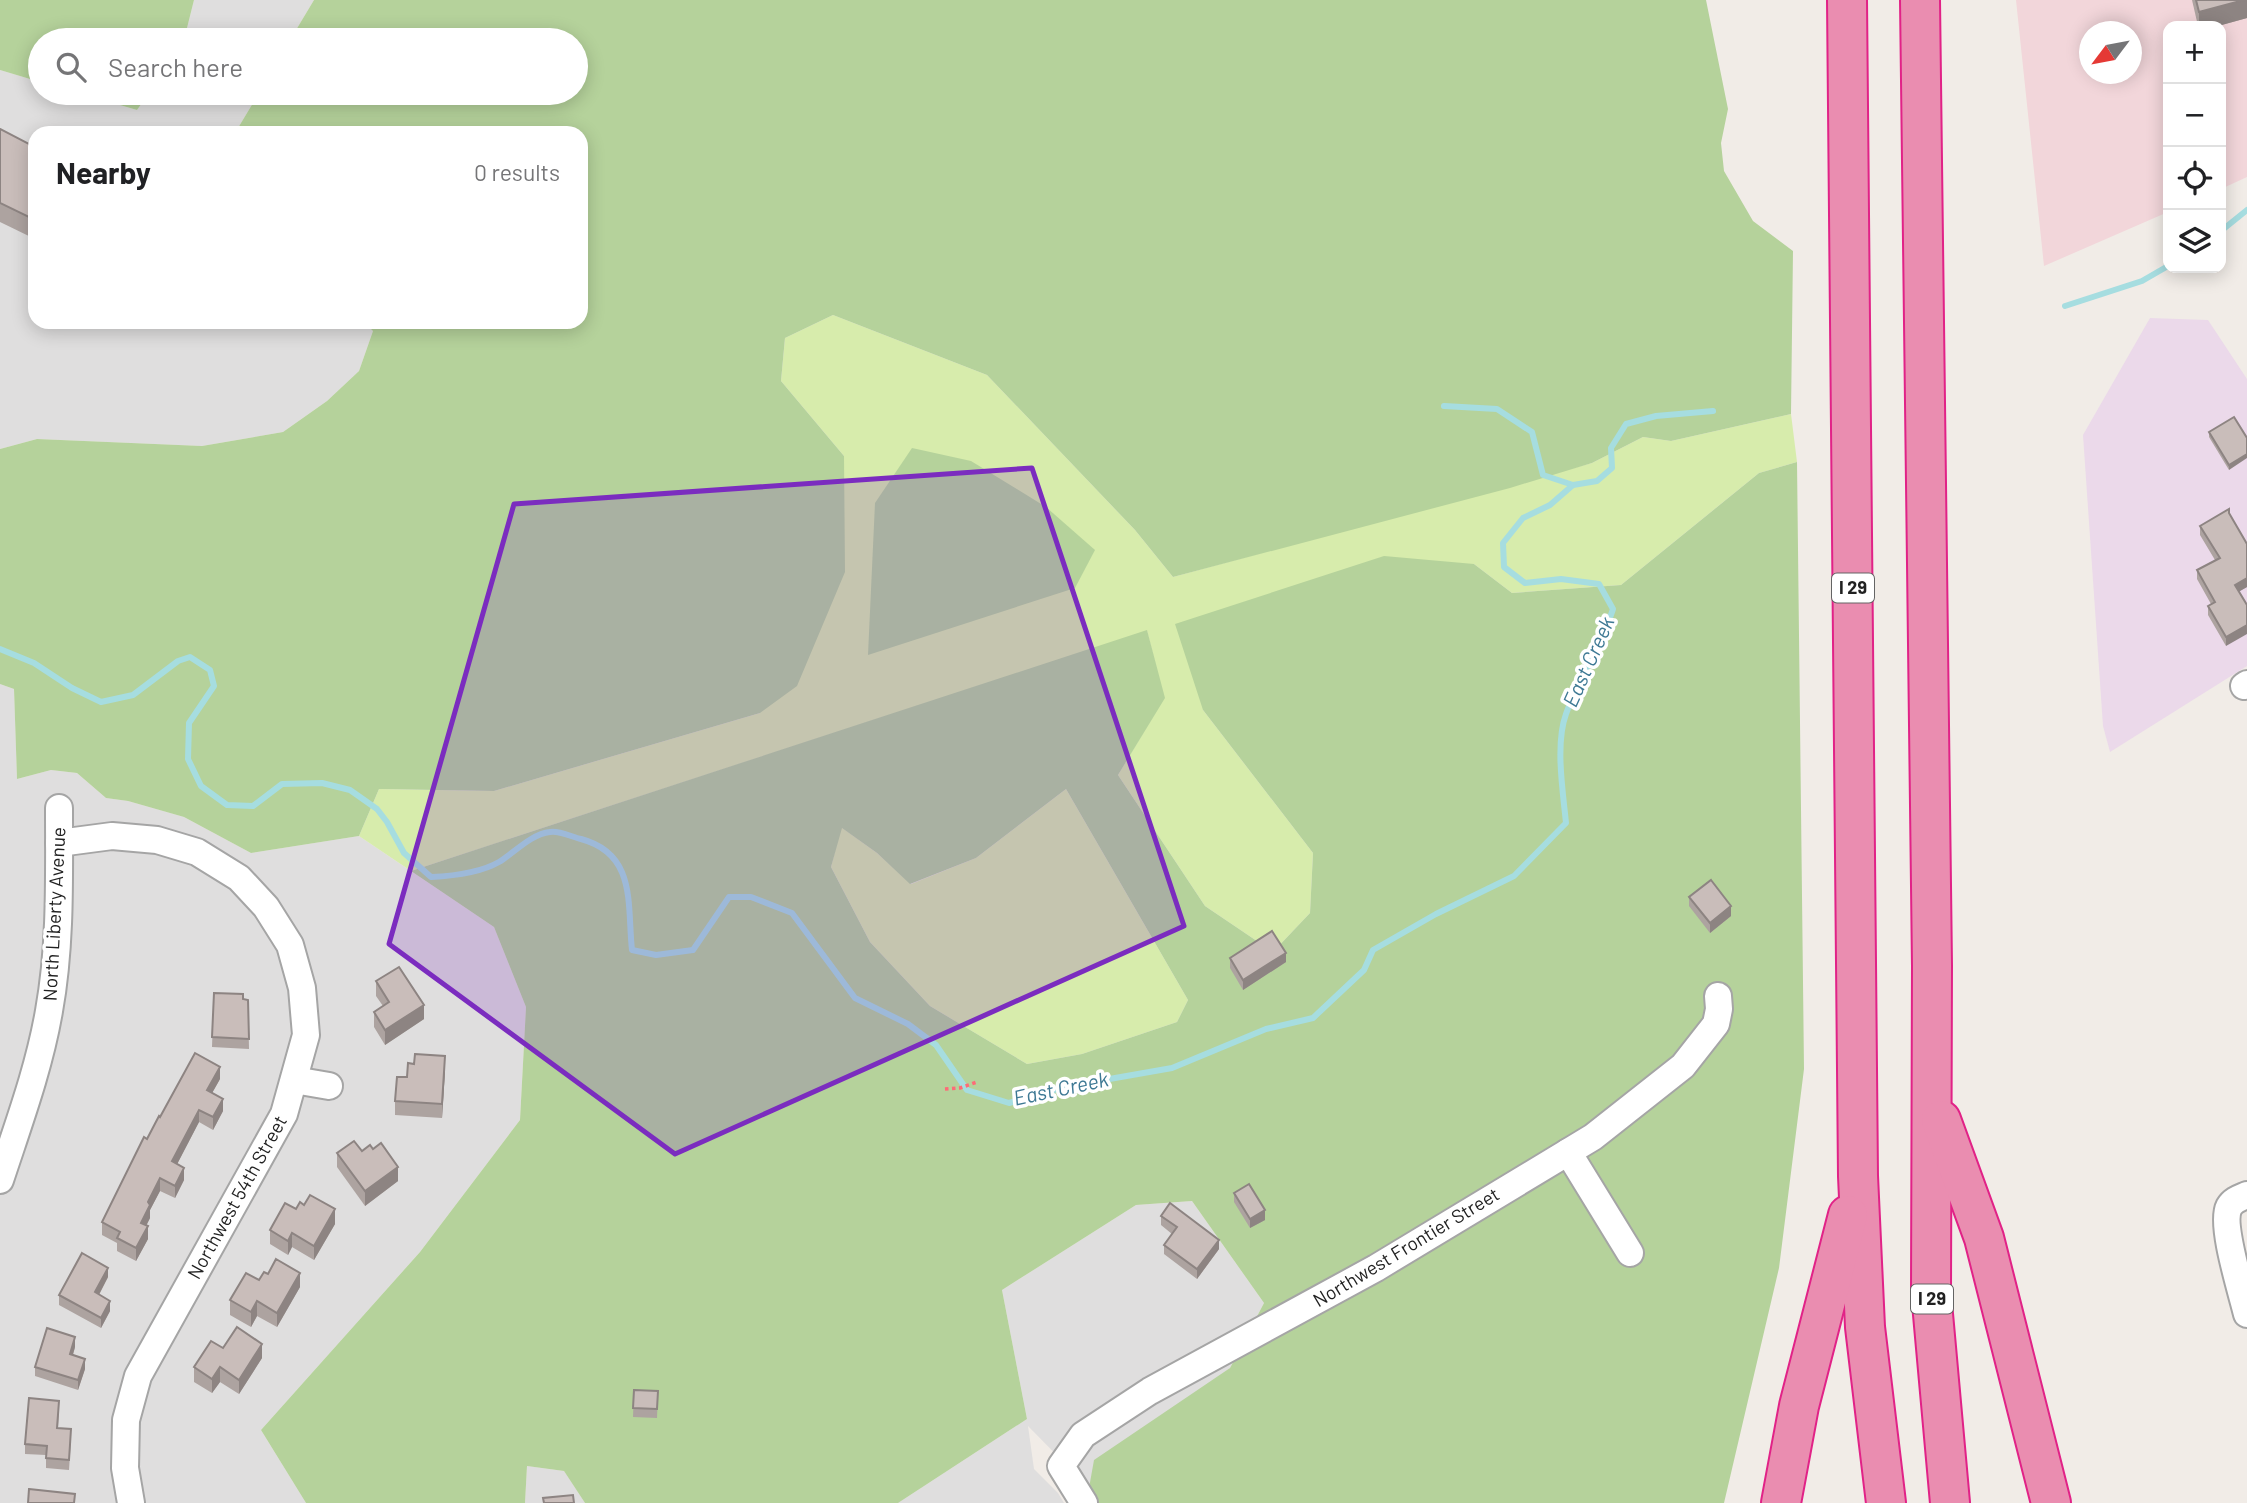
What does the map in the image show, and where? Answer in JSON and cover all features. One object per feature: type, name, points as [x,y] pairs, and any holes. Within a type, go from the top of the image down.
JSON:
[{"type":"highway","name":"I 29","points":[[1847,0],[1858,1176],[1865,1327],[1886,1503]]},
{"type":"highway","name":"I 29","points":[[1920,0],[1932,966],[1931,1292],[1950,1503]]},
{"type":"highway","points":[[1931,1095],[1984,1238],[2051,1503]]},
{"type":"highway","points":[[1781,1503],[1799,1406],[1858,1176]]},
{"type":"street","name":"North Liberty Avenue","points":[[0,1180],[33,1080],[49,1011],[57,946],[59,808]]},
{"type":"street","name":"Northwest 54th Street","points":[[59,843],[112,836],[158,840],[197,852],[239,878],[266,907],[290,945],[302,988],[306,1035],[285,1114],[138,1376],[126,1420],[125,1468],[131,1503]]},
{"type":"street","name":"Northwest Frontier Street","points":[[1084,1503],[1061,1466],[1083,1435],[1150,1391],[1376,1268],[1568,1152],[1615,1120],[1683,1066],[1716,1024],[1718,996]]},
{"type":"street","points":[[294,1080],[329,1086]]},
{"type":"street","points":[[1568,1152],[1630,1253]]},
{"type":"street","points":[[2247,1195],[2234,1201],[2228,1209],[2227,1219],[2229,1241],[2247,1314]]},
{"type":"path","points":[[945,1089],[960,1088],[977,1082]]},
{"type":"highlighted area","points":[[1032,468],[1184,926],[675,1154],[389,944],[514,504]]},
{"type":"shaded area","points":[[194,0],[314,0],[297,28],[187,28]]},
{"type":"shaded area","points":[[2016,0],[2247,0],[2247,177],[2226,187],[2226,21],[2163,21],[2163,214],[2044,266]]},
{"type":"shaded area","points":[[0,70],[28,78],[28,105],[120,105],[137,110],[141,105],[252,105],[239,126],[28,126],[28,329],[371,329],[373,331],[359,371],[327,401],[283,432],[202,446],[37,439],[0,449]]},
{"type":"shaded area","points":[[2150,318],[2208,320],[2247,379],[2247,666],[2110,752],[2103,726],[2083,435]]},
{"type":"shaded area","points":[[0,684],[14,689],[17,779],[51,770],[77,773],[106,798],[128,801],[184,817],[251,853],[359,836],[494,927],[526,1007],[520,1120],[420,1252],[261,1430],[306,1503],[0,1503]]},
{"type":"shaded area","points":[[1192,1201],[1264,1303],[1230,1368],[1089,1488],[1028,1426],[1034,1469],[1058,1493],[1064,1503],[898,1503],[1027,1419],[1002,1290],[1136,1205]]},
{"type":"shaded area","points":[[527,1466],[564,1471],[585,1503],[525,1503]]},
{"type":"green space","points":[[0,0],[194,0],[187,28],[28,28],[28,78],[0,70]]},
{"type":"green space","points":[[314,0],[1706,0],[1728,109],[1721,143],[1724,171],[1753,221],[1793,251],[1791,414],[1671,441],[1643,437],[1592,463],[1510,488],[1173,577],[1135,530],[987,375],[833,315],[785,338],[781,381],[844,456],[845,572],[797,686],[760,713],[494,791],[379,789],[359,836],[251,853],[184,817],[128,801],[106,798],[77,773],[51,770],[17,779],[14,689],[0,684],[0,449],[37,439],[202,446],[283,432],[327,401],[359,371],[373,331],[371,329],[588,329],[588,126],[239,126],[252,105],[588,105],[588,28],[297,28]]},
{"type":"green space","points":[[120,105],[141,105],[137,110]]},
{"type":"green space","points":[[833,315],[987,375],[1135,530],[1173,577],[1592,463],[1643,437],[1671,441],[1791,414],[1797,462],[1759,473],[1621,585],[1512,593],[1474,564],[1203,710],[1313,853],[1310,913],[1273,952],[1205,906],[1118,775],[1164,698],[1147,631],[411,871],[359,836],[379,789],[494,791],[760,713],[844,456],[781,381],[785,338]]},
{"type":"green space","points":[[912,448],[971,461],[1046,507],[1095,550],[1075,588],[868,655],[875,503]]},
{"type":"green space","points":[[1797,462],[1804,1069],[1779,1268],[1724,1503],[1098,1503],[1089,1488],[1094,1460],[1230,1368],[1264,1303],[1192,1201],[1136,1205],[1002,1290],[1027,1419],[898,1503],[585,1503],[564,1471],[527,1466],[525,1503],[306,1503],[261,1430],[420,1252],[520,1120],[526,1007],[494,927],[411,871],[1147,630],[1165,698],[1118,775],[1205,906],[1273,952],[1310,913],[1313,853],[1203,710],[1175,624],[1384,556],[1474,564],[1512,593],[1621,585],[1759,473]],"holes":[[[1066,789],[1188,1000],[1177,1022],[1082,1054],[1027,1064],[930,1006],[870,942],[831,867],[842,828],[877,853],[910,884],[976,858]]]},
{"type":"green space","points":[[1066,789],[1188,1000],[1177,1022],[1082,1054],[1027,1064],[930,1006],[870,942],[831,867],[841,827],[877,853],[911,884],[976,858]]},
{"type":"building","points":[[2196,0],[2244,0],[2199,12]]},
{"type":"building","points":[[0,129],[28,143],[28,217],[0,203]]},
{"type":"building","points":[[2234,417],[2247,438],[2247,454],[2229,465],[2209,432]]},
{"type":"building","points":[[2229,509],[2247,544],[2247,578],[2235,585],[2247,605],[2247,625],[2226,637],[2208,606],[2215,602],[2197,570],[2220,558],[2200,526]]},
{"type":"building","points":[[1711,880],[1731,906],[1710,923],[1689,897]]},
{"type":"building","points":[[1272,931],[1286,953],[1243,980],[1230,958]]},
{"type":"building","points":[[399,967],[424,1005],[385,1030],[374,1012],[389,1002],[376,981]]},
{"type":"building","points":[[214,993],[243,994],[243,999],[248,1000],[249,1039],[212,1037]]},
{"type":"building","points":[[195,1053],[220,1067],[207,1090],[223,1099],[213,1117],[199,1110],[172,1161],[184,1168],[175,1186],[160,1178],[141,1223],[148,1226],[136,1248],[117,1238],[120,1232],[102,1222],[144,1137],[147,1139]]},
{"type":"building","points":[[415,1054],[445,1056],[442,1104],[395,1101],[397,1077],[407,1077],[408,1063],[414,1064]]},
{"type":"building","points":[[354,1141],[362,1151],[370,1145],[373,1149],[381,1143],[398,1167],[365,1191],[337,1153]]},
{"type":"building","points":[[1249,1184],[1265,1210],[1250,1219],[1234,1193]]},
{"type":"building","points":[[310,1195],[335,1209],[314,1246],[292,1233],[288,1241],[270,1230],[285,1203],[296,1209],[300,1202],[304,1205]]},
{"type":"building","points":[[1170,1203],[1219,1240],[1197,1269],[1164,1245],[1177,1227],[1161,1216]]},
{"type":"building","points":[[82,1253],[108,1268],[95,1292],[110,1301],[101,1318],[59,1295]]},
{"type":"building","points":[[276,1259],[300,1273],[277,1313],[257,1301],[251,1312],[230,1300],[246,1273],[259,1280],[264,1272],[268,1274]]},
{"type":"building","points":[[237,1327],[262,1344],[239,1380],[220,1367],[212,1379],[194,1367],[211,1341],[223,1348]]},
{"type":"building","points":[[47,1328],[75,1337],[70,1354],[85,1359],[78,1380],[35,1367]]},
{"type":"building","points":[[634,1390],[658,1391],[657,1409],[633,1408]]},
{"type":"building","points":[[29,1398],[59,1401],[57,1428],[71,1429],[69,1460],[46,1458],[47,1446],[25,1444]]},
{"type":"building","points":[[29,1489],[75,1494],[74,1503],[28,1503]]},
{"type":"building","points":[[573,1495],[574,1503],[544,1503],[543,1498]]},
{"type":"waterway","name":"East Creek","points":[[2226,227],[2247,210]]},
{"type":"waterway","name":"East Creek","points":[[2065,306],[2142,281],[2163,269]]},
{"type":"waterway","points":[[1444,406],[1497,409],[1532,432],[1543,475],[1573,485]]},
{"type":"waterway","name":"East Creek","points":[[0,649],[34,663],[72,688],[101,702],[133,695],[178,661],[190,657],[210,670],[214,686],[189,723],[188,759],[201,786],[227,805],[253,806],[282,784],[322,783],[350,790],[377,809],[404,853],[431,877],[466,873],[491,866],[543,833],[557,832],[599,846],[612,856],[626,883],[632,950],[656,955],[693,950],[729,897],[751,897],[792,913],[855,998],[908,1024],[936,1045],[967,1090],[1009,1103],[1064,1087],[1172,1068],[1266,1029],[1313,1018],[1364,970],[1373,950],[1436,914],[1514,876],[1566,823],[1561,768],[1563,726],[1571,701],[1613,609],[1599,584],[1561,579],[1525,583],[1504,567],[1503,543],[1523,518],[1550,505],[1573,485],[1597,481],[1612,468],[1611,448],[1626,424],[1656,416],[1713,411]]}]
